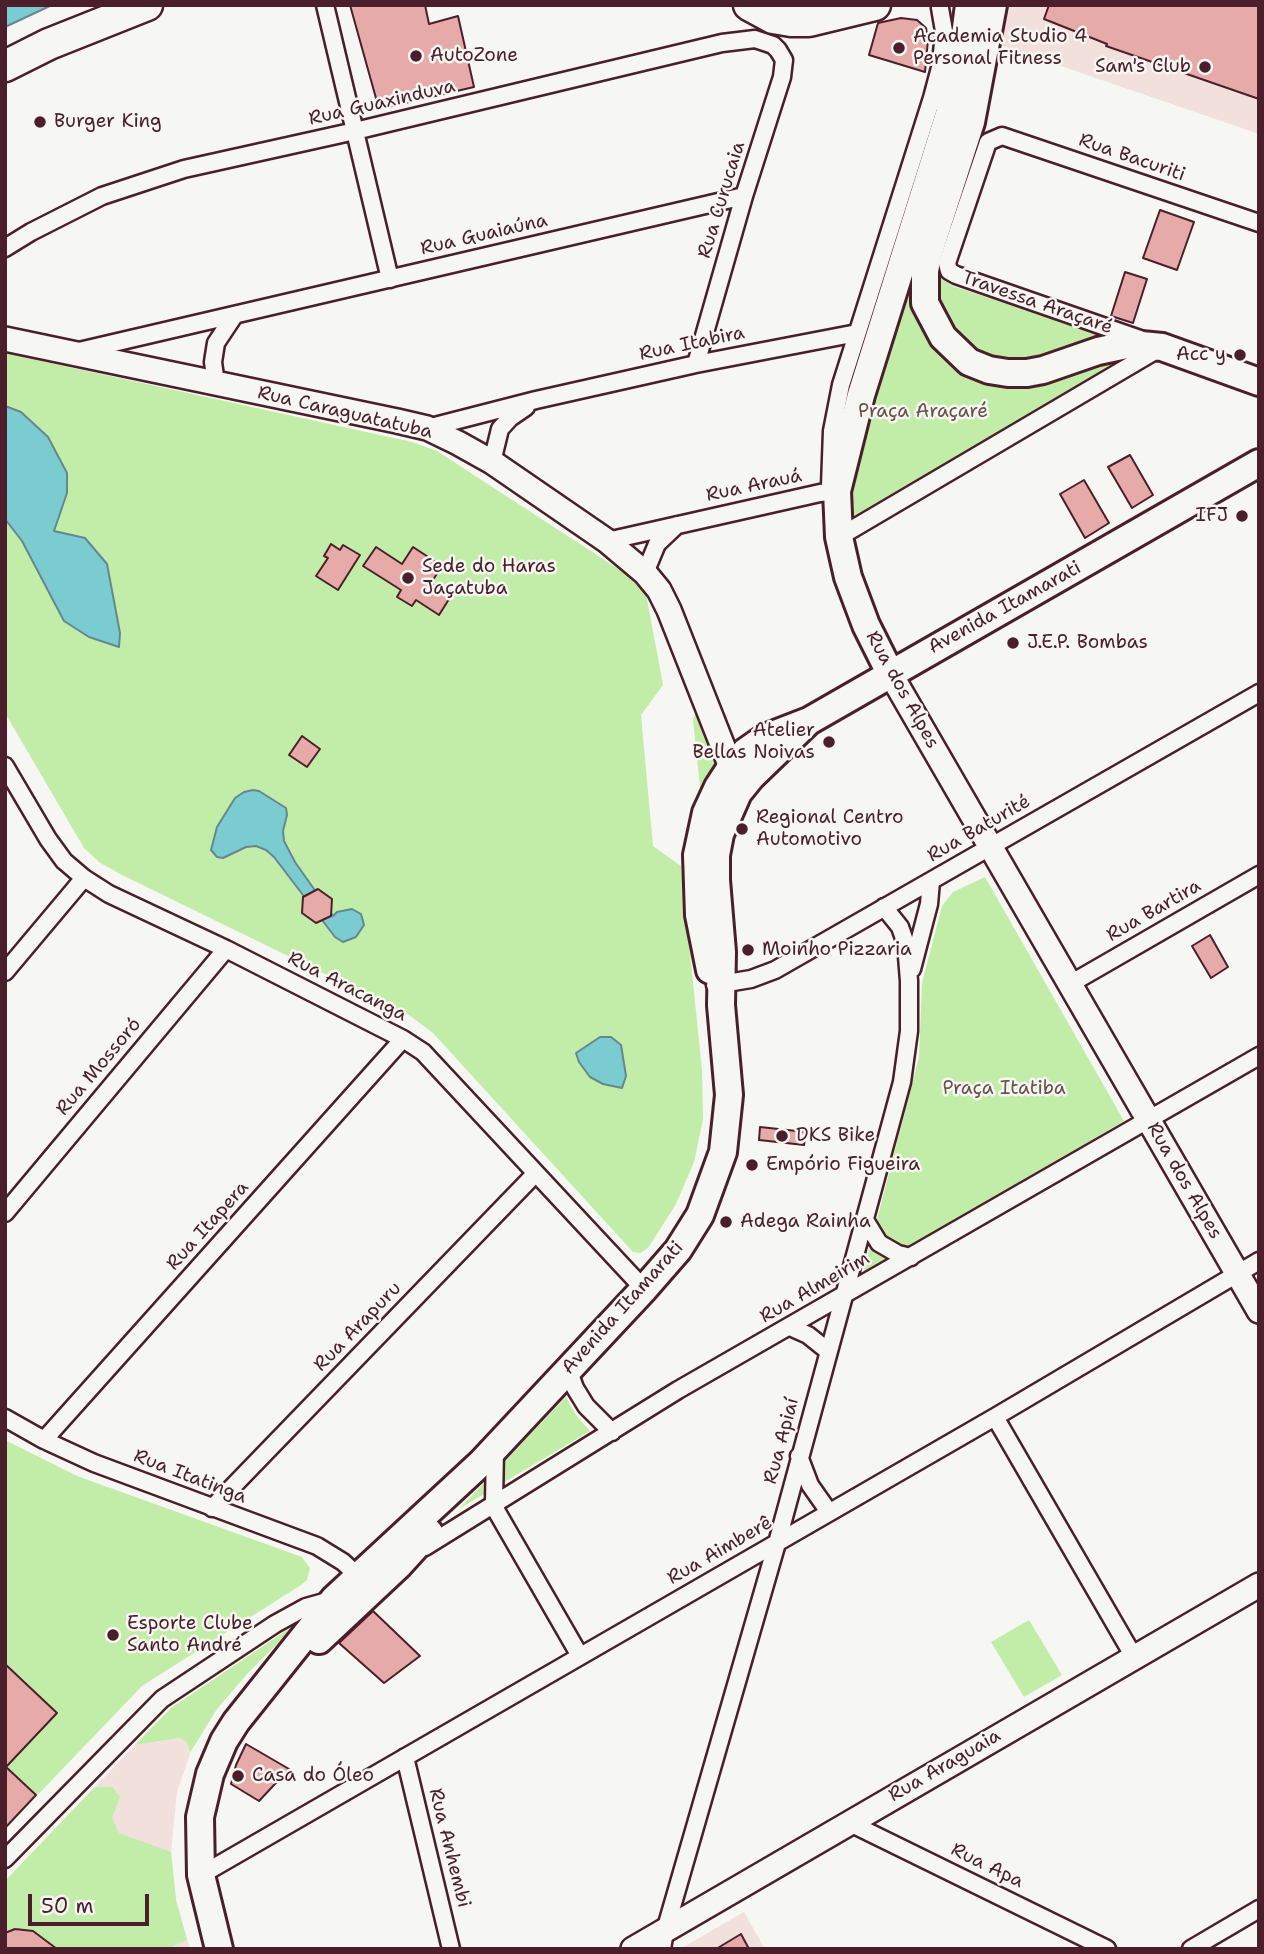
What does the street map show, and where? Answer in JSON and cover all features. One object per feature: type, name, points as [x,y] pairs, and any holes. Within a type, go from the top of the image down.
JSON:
[{"type":"highway","points":[[5,66],[60,39],[147,5]]},
{"type":"highway","points":[[749,5],[773,18],[791,21],[809,21],[875,5]]},
{"type":"main road","name":"Rua dos Alpes","points":[[890,673],[854,597],[839,537],[833,492],[949,114],[969,5]]},
{"type":"main road","points":[[993,5],[971,122],[928,255],[923,286],[925,303],[933,322],[943,337],[969,362],[989,370],[1008,373],[1043,370],[1076,357],[1131,344],[1162,347]]},
{"type":"main road","name":"Travessa Araçaré","points":[[1162,347],[1259,382]]},
{"type":"main road","name":"Avenida Itamarati","points":[[1202,496],[1259,442]]},
{"type":"main road","name":"Avenida Itamarati","points":[[719,991],[705,955],[699,915],[697,855],[706,813],[718,787],[731,767],[746,752],[765,738],[808,722],[1259,463]]},
{"type":"main road","name":"Avenida Itamarati","points":[[219,1949],[201,1875],[200,1817],[210,1774],[224,1741],[236,1722],[334,1599],[489,1455],[644,1289],[678,1250],[700,1215],[723,1152],[729,1096],[719,991],[722,952],[716,868],[720,834],[738,793],[808,722]]},
{"type":"main road","points":[[720,834],[722,812],[733,781],[731,767]]},
{"type":"main road","name":"Avenida Itamarati","points":[[254,1701],[398,1565],[443,1516],[489,1455]]},
{"type":"main road","points":[[318,1641],[357,1590],[358,1576]]},
{"type":"street","points":[[325,5],[390,279]]},
{"type":"street","name":"Rua dos Alpes","points":[[833,492],[832,431],[836,409],[857,333],[932,99],[944,45],[940,8]]},
{"type":"street","name":"Rua Guaxinduva","points":[[5,248],[102,196],[184,169],[722,43],[755,39],[773,45],[778,50]]},
{"type":"street","name":"Rua Curucaia","points":[[696,364],[744,196],[782,77],[784,60],[778,50]]},
{"type":"street","name":"Rua Bacuriti","points":[[992,139],[1002,136],[1259,223]]},
{"type":"street","name":"Travessa Araçaré","points":[[992,139],[986,146],[947,262],[948,271],[1162,347]]},
{"type":"street","name":"Rua Guaiaúna","points":[[71,352],[744,196]]},
{"type":"street","points":[[216,384],[213,362],[216,343],[234,316]]},
{"type":"street","name":"Rua Itabira","points":[[427,428],[696,364],[857,333]]},
{"type":"street","name":"Rua Caraguatatuba","points":[[5,339],[427,428],[492,462],[607,541],[645,573],[659,590],[731,767]]},
{"type":"street","points":[[839,537],[1162,347]]},
{"type":"street","name":"Rua Itabira","points":[[492,462],[500,429],[510,418],[536,400]]},
{"type":"street","name":"Rua Arauá","points":[[607,541],[833,492]]},
{"type":"street","points":[[645,573],[657,544],[679,524]]},
{"type":"street","name":"Rua dos Alpes","points":[[890,673],[1259,1311]]},
{"type":"street","name":"Rua Baturité","points":[[719,991],[775,970],[1259,693]]},
{"type":"street","name":"Rua Aracanga","points":[[5,766],[64,861],[108,894],[226,949],[403,1039],[423,1052],[644,1289]]},
{"type":"street","name":"Rua Bartira","points":[[1070,984],[1259,875]]},
{"type":"street","points":[[5,972],[85,878]]},
{"type":"street","name":"Rua Apiaí","points":[[909,981],[929,904],[931,881]]},
{"type":"street","name":"Rua Apiaí","points":[[663,1940],[777,1543],[902,1082],[909,1031],[909,981],[903,934],[884,907]]},
{"type":"street","name":"Rua Mossoró","points":[[5,1213],[226,949]]},
{"type":"street","name":"Rua Itapera","points":[[44,1440],[403,1039]]},
{"type":"street","name":"Rua Almeirim","points":[[398,1565],[678,1390],[844,1297],[1259,1056]]},
{"type":"street","name":"Rua Arapuru","points":[[212,1508],[535,1174]]},
{"type":"street","points":[[865,1220],[879,1242],[898,1254],[911,1257]]},
{"type":"street","name":"Rua Aimberê","points":[[201,1875],[995,1417],[1259,1261]]},
{"type":"street","points":[[790,1327],[808,1335],[828,1351]]},
{"type":"street","points":[[568,1369],[586,1406],[612,1432]]},
{"type":"street","points":[[995,1417],[1134,1657]]},
{"type":"street","name":"Rua Itatinga","points":[[5,1418],[44,1440],[94,1462],[317,1546],[343,1562],[358,1576]]},
{"type":"street","points":[[489,1455],[494,1503],[502,1521],[580,1656]]},
{"type":"street","points":[[799,1456],[810,1485],[829,1512]]},
{"type":"street","name":"Rua Araguaia","points":[[633,1949],[663,1940],[848,1822],[1259,1585]]},
{"type":"street","points":[[5,1859],[162,1699],[275,1624],[306,1606],[334,1599]]},
{"type":"street","name":"Rua Anhembi","points":[[405,1757],[451,1949]]},
{"type":"street","name":"Rua Apa","points":[[848,1822],[1107,1949]]},
{"type":"street","points":[[1191,1949],[1259,1909]]},
{"type":"shaded area","points":[[1002,5],[1259,5],[1259,134],[1000,45]]},
{"type":"shaded area","points":[[179,1738],[187,1742],[190,1754],[177,1792],[171,1852],[176,1900],[190,1949],[5,1949],[5,1881],[135,1745]]},
{"type":"shaded area","points":[[744,1912],[765,1949],[680,1949]]},
{"type":"green space","name":"Praça Araçaré","points":[[915,255],[958,366],[1122,357],[1123,360],[854,516],[850,506],[854,452]]},
{"type":"green space","name":"Praça Araçaré","points":[[940,256],[941,274],[952,286],[1087,329],[1105,338],[1036,363],[997,363],[964,347],[934,296]]},
{"type":"green space","points":[[5,353],[412,442],[437,451],[623,572],[646,594],[663,685],[641,715],[653,846],[681,866],[702,1070],[703,1119],[694,1162],[676,1204],[648,1248],[640,1253],[633,1252],[433,1033],[409,1015],[120,874],[99,862],[84,848],[5,713]]},
{"type":"green space","points":[[696,711],[718,768],[702,806],[693,720]]},
{"type":"green space","name":"Praça Itatiba","points":[[985,877],[1124,1121],[863,1274],[919,1057],[922,983],[942,906],[953,892]]},
{"type":"green space","points":[[566,1397],[576,1415],[590,1431],[459,1509]]},
{"type":"green space","name":"Esporte Clube Santo André","points":[[5,1440],[77,1476],[302,1557],[310,1568],[307,1580],[301,1585],[142,1686],[5,1829]]},
{"type":"green space","points":[[1029,1620],[1062,1675],[1024,1697],[991,1642]]},
{"type":"green space","points":[[299,1622],[247,1674],[217,1709],[190,1753],[187,1742],[179,1738],[135,1745],[171,1708]]},
{"type":"green space","points":[[95,1787],[112,1787],[120,1797],[112,1818],[119,1833],[171,1852],[176,1900],[187,1940],[167,1949],[5,1949],[5,1881]]},
{"type":"water","points":[[5,5],[52,5],[5,27]]},
{"type":"water","points":[[5,406],[21,412],[48,437],[67,473],[67,493],[54,531],[85,538],[107,564],[120,633],[119,647],[89,637],[64,621],[22,541],[5,519]]},
{"type":"water","points":[[253,790],[286,808],[284,841],[295,862],[333,916],[337,912],[352,909],[361,914],[364,925],[356,937],[343,942],[335,937],[266,850],[256,846],[246,847],[223,858],[217,857],[211,850],[217,827],[235,798]]},
{"type":"water","points":[[600,1037],[611,1037],[621,1045],[626,1076],[622,1088],[603,1084],[590,1077],[579,1062],[576,1053]]},
{"type":"building","name":"AutoZone","points":[[350,5],[425,5],[429,24],[458,16],[474,87],[379,109]]},
{"type":"building","name":"Sam's Club","points":[[1049,5],[1259,5],[1259,99],[1106,46],[1107,44],[1044,19]]},
{"type":"building","name":"Academia Studio 4 Personal Fitness","points":[[901,18],[917,20],[926,28],[928,40],[925,72],[869,55],[878,23]]},
{"type":"building","points":[[1160,210],[1194,222],[1177,270],[1143,258]]},
{"type":"building","points":[[1125,272],[1147,279],[1133,323],[1111,316]]},
{"type":"building","points":[[1130,455],[1153,495],[1132,508],[1108,467]]},
{"type":"building","points":[[1084,480],[1109,523],[1085,538],[1060,494]]},
{"type":"building","points":[[331,544],[340,550],[343,545],[360,555],[338,590],[316,576],[328,558],[324,556]]},
{"type":"building","name":"Sede do Haras Jaçatuba","points":[[376,547],[402,564],[413,547],[442,566],[431,583],[451,596],[439,615],[416,600],[412,606],[397,597],[401,590],[363,566]]},
{"type":"building","points":[[302,736],[320,749],[307,767],[289,755]]},
{"type":"building","points":[[318,889],[332,899],[331,916],[316,923],[302,913],[303,897]]},
{"type":"building","points":[[1210,935],[1228,967],[1211,978],[1192,946]]},
{"type":"building","name":"DKS Bike","points":[[760,1127],[806,1132],[804,1145],[759,1140]]},
{"type":"building","points":[[373,1611],[420,1656],[384,1683],[339,1643]]},
{"type":"building","points":[[5,1664],[57,1713],[6,1767],[36,1795],[5,1828]]},
{"type":"building","points":[[246,1744],[289,1769],[259,1801],[231,1784]]},
{"type":"building","points":[[15,1929],[33,1931],[57,1949],[5,1949],[5,1933]]},
{"type":"building","points":[[741,1934],[749,1949],[716,1949]]},
{"type":"place","name":"Academia Studio 4 Personal Fitness","points":[[899,48]]},
{"type":"place","name":"AutoZone","points":[[416,56]]},
{"type":"place","name":"Sam's Club","points":[[1205,67]]},
{"type":"place","name":"Burger King","points":[[40,122]]},
{"type":"place","name":"Acc y","points":[[1240,355]]},
{"type":"place","name":"IFJ","points":[[1242,516]]},
{"type":"place","name":"Sede do Haras Jaçatuba","points":[[408,578]]},
{"type":"place","name":"J.E.P. Bombas","points":[[1013,643]]},
{"type":"place","name":"Atelier Bellas Noivas","points":[[829,742]]},
{"type":"place","name":"Regional Centro Automotivo","points":[[742,829]]},
{"type":"place","name":"Moinho Pizzaria","points":[[748,950]]},
{"type":"place","name":"DKS Bike","points":[[782,1136]]},
{"type":"place","name":"Empório Figueira","points":[[752,1165]]},
{"type":"place","name":"Adega Rainha","points":[[726,1222]]},
{"type":"place","name":"Esporte Clube Santo André","points":[[113,1635]]},
{"type":"place","name":"Casa do Óleo","points":[[238,1776]]}]
